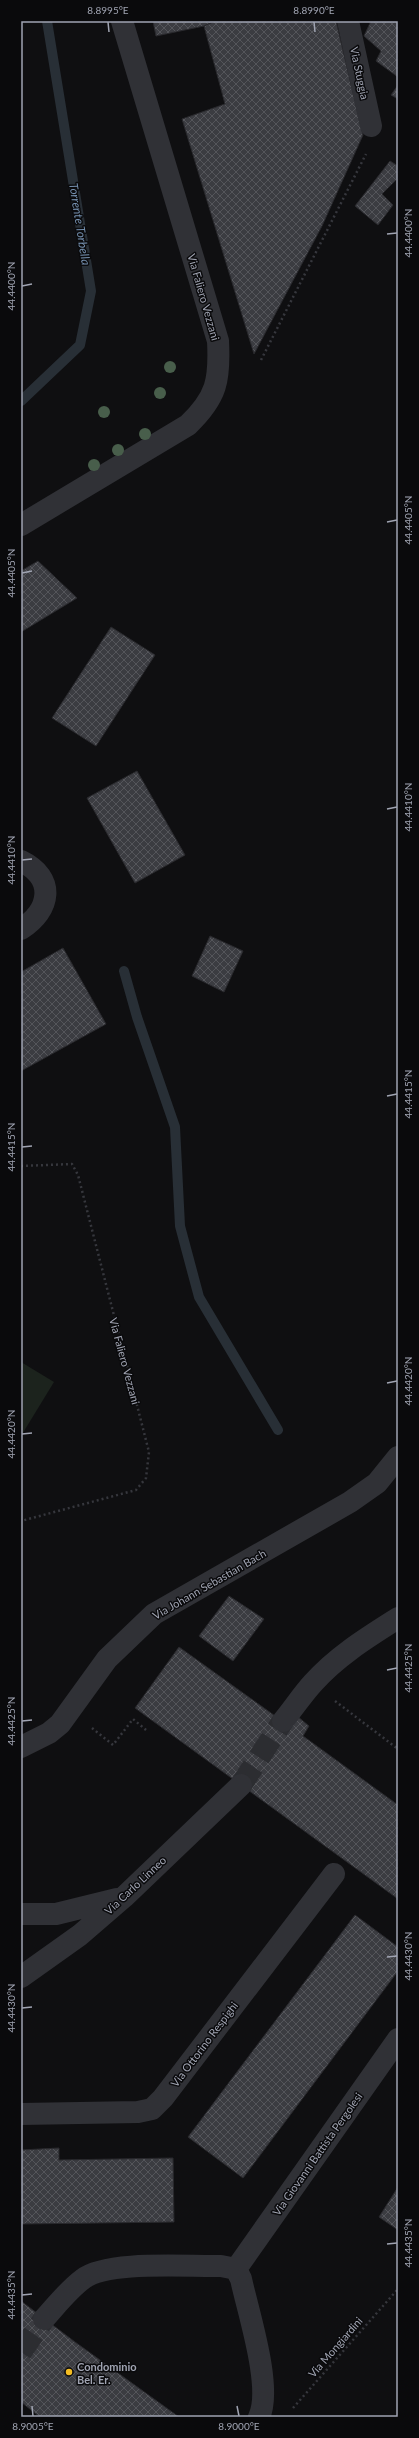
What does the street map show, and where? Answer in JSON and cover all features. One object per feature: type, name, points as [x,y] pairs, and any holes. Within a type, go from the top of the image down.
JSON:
[{"type":"street","name":"Via Faliero Vezzani","points":[[21,526],[188,425],[203,410],[214,392],[219,374],[218,341],[122,21]]},
{"type":"street","name":"Via Stuggia","points":[[348,21],[371,126]]},
{"type":"street","points":[[21,861],[41,876],[47,897],[39,915],[21,929]]},
{"type":"street","name":"Via Johann Sebastian Bach","points":[[21,1747],[49,1734],[60,1724],[107,1659],[154,1614],[350,1502],[377,1483],[398,1457]]},
{"type":"street","points":[[283,1721],[313,1683],[336,1661],[362,1641],[398,1618]]},
{"type":"street","name":"Via Carlo Linneo","points":[[21,1977],[80,1935],[124,1897],[241,1785]]},
{"type":"street","name":"Via Ottorino Respighi","points":[[21,2114],[138,2112],[152,2109],[163,2098],[334,1874]]},
{"type":"street","points":[[21,1914],[56,1914],[124,1897]]},
{"type":"street","name":"Via Giovanni Battista Pergolesi","points":[[236,2269],[398,2039]]},
{"type":"street","points":[[44,2319],[83,2279],[100,2270],[121,2268],[221,2266],[236,2269],[241,2279],[262,2375],[264,2407],[259,2417]]},
{"type":"path","points":[[261,360],[364,160],[369,146],[371,126]]},
{"type":"path","name":"Via Faliero Vezzani","points":[[21,1166],[72,1164],[78,1175],[149,1452],[146,1478],[136,1490],[21,1521]]},
{"type":"path","points":[[313,1683],[398,1749]]},
{"type":"path","points":[[70,1709],[113,1745],[133,1719],[146,1730]]},
{"type":"path","name":"Via Mongiardini","points":[[290,2411],[398,2289]]},
{"type":"shaded area","points":[[21,1362],[54,1382],[21,1436]]},
{"type":"building","points":[[153,21],[215,21],[204,26],[156,36]]},
{"type":"building","points":[[215,21],[336,21],[363,135],[322,226],[254,354],[182,119],[225,104],[204,26]]},
{"type":"building","points":[[371,21],[398,21],[398,77],[376,61],[381,51],[364,36]]},
{"type":"building","points":[[398,85],[398,99],[391,95]]},
{"type":"building","points":[[390,161],[398,166],[398,178],[382,194],[393,205],[378,225],[355,206]]},
{"type":"building","points":[[38,561],[77,598],[21,632],[21,571]]},
{"type":"building","points":[[111,627],[155,655],[96,746],[52,718]]},
{"type":"building","points":[[137,771],[185,855],[135,883],[87,798]]},
{"type":"building","points":[[210,936],[243,951],[224,992],[192,976]]},
{"type":"building","points":[[63,948],[106,1024],[21,1071],[21,972]]},
{"type":"building","points":[[229,1596],[264,1619],[233,1661],[199,1636]]},
{"type":"building","points":[[179,1647],[289,1726],[297,1716],[309,1726],[303,1736],[398,1805],[398,1899],[135,1708]]},
{"type":"building","points":[[355,1915],[398,1947],[398,1971],[243,2178],[188,2137]]},
{"type":"building","points":[[59,2148],[59,2160],[173,2158],[174,2222],[21,2224],[21,2150]]},
{"type":"building","points":[[398,2187],[398,2230],[379,2217]]},
{"type":"building","name":"Condominio Bel. Er.","points":[[21,2301],[179,2417],[40,2417],[21,2402]]},
{"type":"waterway","name":"Torrente Torbella","points":[[21,401],[80,345],[91,291],[47,21]]},
{"type":"waterway","points":[[124,971],[137,1017],[175,1127],[180,1226],[199,1297],[278,1430]]},
{"type":"tunnel","points":[[241,1785],[283,1721]]},
{"type":"tunnel","points":[[21,2352],[44,2319]]},
{"type":"place","name":"Condominio Bel. Er.","points":[[69,2372]]}]
